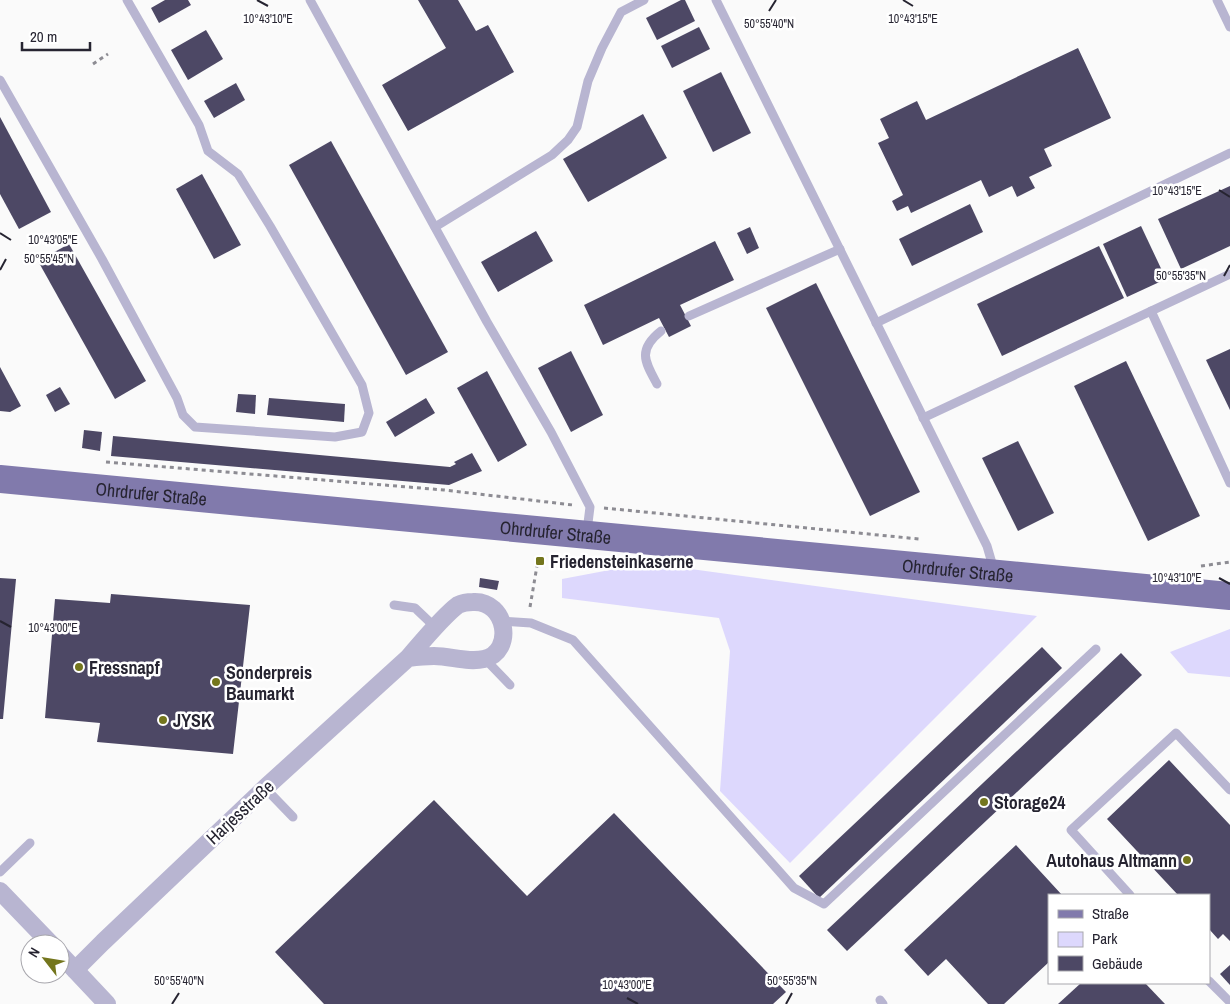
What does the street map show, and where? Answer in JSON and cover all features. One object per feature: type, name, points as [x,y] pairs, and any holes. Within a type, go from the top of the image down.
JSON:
[{"type":"main road","name":"Ohrdrufer Straße","points":[[0,478],[1230,596]]},
{"type":"street","name":"Harjesstraße","points":[[76,970],[102,942],[265,788],[408,658],[460,604],[480,602],[490,605],[502,621]]},
{"type":"street","points":[[408,658],[435,656],[460,660],[485,659],[495,653],[501,643],[504,630],[502,621]]},
{"type":"street","points":[[0,890],[42,934]]},
{"type":"street","points":[[70,964],[107,1004]]},
{"type":"lane","points":[[0,80],[102,258],[177,398],[183,415],[195,427],[335,437],[362,432],[369,413],[362,385],[238,174],[208,150],[199,126],[128,0]]},
{"type":"lane","points":[[310,0],[487,322],[551,432],[590,507],[586,534]]},
{"type":"lane","points":[[435,227],[552,155],[568,140],[577,127],[588,81],[620,12],[644,0]]},
{"type":"lane","points":[[716,0],[987,546],[995,573]]},
{"type":"lane","points":[[1217,0],[1230,27]]},
{"type":"lane","points":[[876,323],[1230,153]]},
{"type":"lane","points":[[689,316],[840,249]]},
{"type":"lane","points":[[924,418],[1230,274]]},
{"type":"lane","points":[[1151,311],[1230,483]]},
{"type":"lane","points":[[657,384],[646,363],[645,353],[654,337],[661,331]]},
{"type":"lane","points":[[394,605],[415,608],[436,628]]},
{"type":"lane","points":[[502,621],[527,622],[573,640],[794,888],[824,904],[1096,649]]},
{"type":"lane","points":[[485,659],[510,685]]},
{"type":"lane","points":[[1129,894],[1071,830],[1176,733],[1230,790]]},
{"type":"lane","points":[[265,788],[292,817]]},
{"type":"lane","points":[[0,872],[30,843]]},
{"type":"lane","points":[[1210,982],[1230,1002]]},
{"type":"path","points":[[93,64],[108,54]]},
{"type":"path","points":[[100,461],[444,490],[590,507],[928,540]]},
{"type":"path","points":[[527,622],[543,530]]},
{"type":"path","points":[[1193,565],[1202,566],[1230,562]]},
{"type":"green space","points":[[647,563],[1037,616],[790,863],[720,791],[730,651],[719,618],[562,598],[562,579]]},
{"type":"green space","points":[[1230,629],[1230,677],[1188,673],[1170,652]]},
{"type":"building","points":[[165,0],[188,0],[191,5],[159,23],[151,8]]},
{"type":"building","points":[[418,0],[458,0],[476,31],[488,25],[514,72],[408,131],[382,85],[446,48]]},
{"type":"building","points":[[681,0],[685,0],[695,21],[657,40],[646,18]]},
{"type":"building","points":[[699,27],[710,49],[672,68],[661,46]]},
{"type":"building","points":[[206,30],[223,59],[188,80],[171,50]]},
{"type":"building","points":[[1078,48],[1111,118],[1044,149],[1052,166],[1029,177],[1035,188],[1017,197],[1012,186],[989,197],[981,180],[911,213],[908,206],[897,211],[892,201],[903,195],[878,143],[889,138],[880,119],[917,101],[926,120]]},
{"type":"building","points":[[721,72],[751,133],[713,152],[683,91]]},
{"type":"building","points":[[236,83],[245,100],[214,118],[204,101]]},
{"type":"building","points":[[643,114],[667,158],[588,202],[563,159]]},
{"type":"building","points":[[0,117],[51,212],[19,229],[0,194]]},
{"type":"building","points":[[331,141],[448,352],[406,375],[289,165]]},
{"type":"building","points":[[202,174],[241,245],[214,259],[176,189]]},
{"type":"building","points":[[1230,186],[1230,246],[1181,269],[1158,219]]},
{"type":"building","points":[[970,204],[983,232],[912,266],[899,239]]},
{"type":"building","points":[[1141,226],[1166,279],[1127,297],[1103,244]]},
{"type":"building","points":[[750,227],[759,248],[747,254],[737,233]]},
{"type":"building","points":[[536,231],[553,261],[498,292],[481,262]]},
{"type":"building","points":[[715,241],[734,280],[680,305],[691,326],[669,337],[659,318],[603,345],[584,305]]},
{"type":"building","points":[[69,244],[146,381],[115,399],[38,261]]},
{"type":"building","points":[[1099,246],[1124,298],[1002,356],[977,304]]},
{"type":"building","points":[[816,283],[920,492],[870,516],[766,308]]},
{"type":"building","points":[[1230,349],[1230,410],[1206,360]]},
{"type":"building","points":[[571,351],[603,415],[571,432],[538,368]]},
{"type":"building","points":[[1126,361],[1200,516],[1148,541],[1074,386]]},
{"type":"building","points":[[0,367],[21,406],[10,412],[0,411]]},
{"type":"building","points":[[487,371],[527,445],[498,462],[457,388]]},
{"type":"building","points":[[60,387],[70,404],[55,412],[46,395]]},
{"type":"building","points":[[238,394],[256,395],[255,414],[236,412]]},
{"type":"building","points":[[269,398],[345,404],[344,422],[267,415]]},
{"type":"building","points":[[426,398],[435,413],[395,437],[386,422]]},
{"type":"building","points":[[84,430],[102,432],[100,451],[82,448]]},
{"type":"building","points":[[113,436],[450,467],[456,464],[454,462],[472,453],[482,471],[449,485],[111,456]]},
{"type":"building","points":[[1018,441],[1054,513],[1018,531],[982,458]]},
{"type":"building","points":[[0,578],[16,579],[3,719],[0,719]]},
{"type":"building","points":[[480,578],[499,581],[497,590],[479,587]]},
{"type":"building","points":[[111,594],[250,605],[233,754],[97,742],[100,723],[45,718],[55,599],[110,603]]},
{"type":"building","points":[[1042,647],[1062,668],[819,898],[799,876]]},
{"type":"building","name":"Storage24","points":[[1121,653],[1142,675],[847,951],[827,930]]},
{"type":"building","name":"Autohaus Altmann","points":[[1169,760],[1230,825],[1230,941],[1223,934],[1218,939],[1210,930],[1210,894],[1177,894],[1107,819]]},
{"type":"building","points":[[434,800],[527,896],[614,813],[786,992],[773,1004],[324,1004],[275,952]]},
{"type":"building","points":[[1016,845],[1061,894],[1048,894],[1048,963],[1004,1004],[988,1004],[946,959],[928,976],[904,950]]},
{"type":"building","points":[[1230,965],[1230,985],[1220,974]]},
{"type":"building","points":[[1080,984],[1146,984],[1165,1004],[1058,1004]]},
{"type":"place","name":"Friedensteinkaserne","points":[[540,561]]},
{"type":"place","name":"Fressnapf","points":[[79,667]]},
{"type":"place","name":"Sonderpreis Baumarkt","points":[[216,682]]},
{"type":"place","name":"JYSK","points":[[163,720]]},
{"type":"place","name":"Storage24","points":[[984,802]]},
{"type":"place","name":"Autohaus Altmann","points":[[1187,860]]}]
